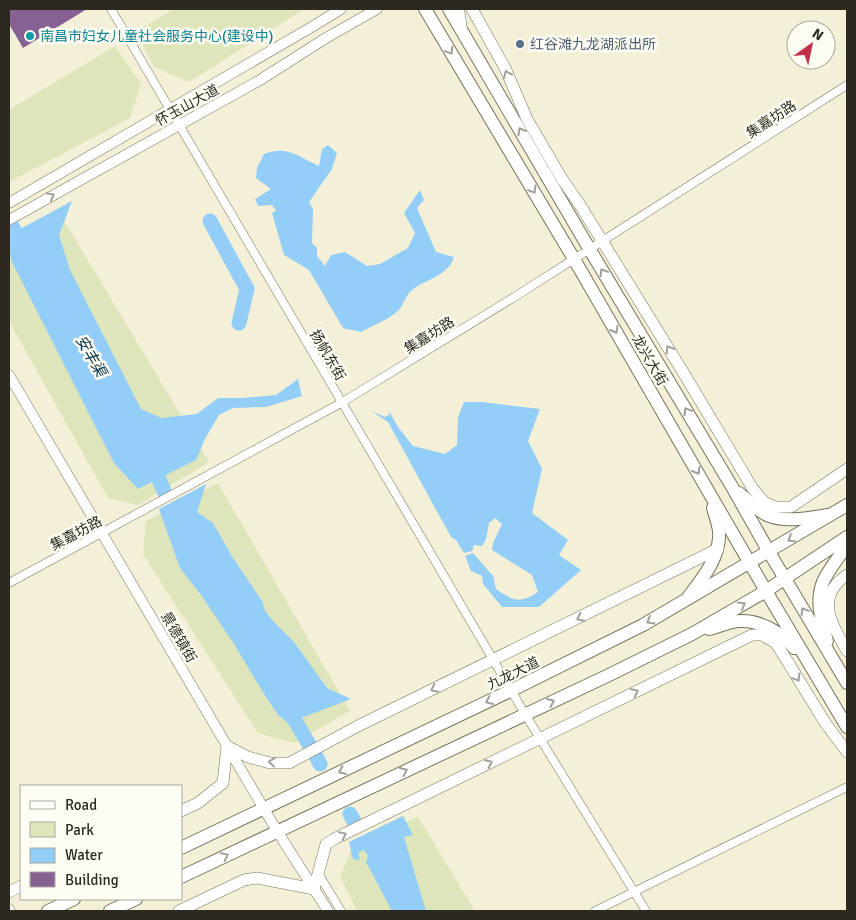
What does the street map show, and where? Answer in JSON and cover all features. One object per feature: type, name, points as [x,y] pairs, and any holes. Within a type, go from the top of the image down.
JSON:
[{"type":"main road","name":"龙兴大街","points":[[425,9],[574,259],[750,564],[847,727]]},
{"type":"main road","name":"龙兴大街","points":[[449,9],[847,683]]},
{"type":"main road","points":[[472,9],[505,68],[527,119],[562,179],[603,241],[753,489],[776,513],[788,520],[833,514]]},
{"type":"main road","points":[[734,490],[765,514],[776,513],[791,507],[847,469]]},
{"type":"main road","points":[[687,600],[706,574],[718,549],[719,532],[710,493]]},
{"type":"main road","name":"九龙大道","points":[[182,848],[512,690],[643,625],[750,564],[847,505]]},
{"type":"main road","points":[[182,877],[692,634],[766,591],[847,537]]},
{"type":"main road","points":[[832,658],[820,613],[820,596],[823,582],[847,545]]},
{"type":"main road","points":[[182,811],[198,803],[222,783],[227,746],[248,757],[270,763],[289,763],[358,726],[718,549]]},
{"type":"main road","points":[[847,575],[834,587],[828,600],[828,614],[847,651]]},
{"type":"main road","points":[[692,634],[740,621],[762,624],[787,639],[814,672]]},
{"type":"main road","points":[[179,911],[244,880],[257,878],[314,889],[326,844],[334,839],[752,635],[762,635],[776,643],[826,724],[847,752]]},
{"type":"main road","points":[[48,911],[72,900]]},
{"type":"main road","points":[[110,911],[134,900]]},
{"type":"street","name":"扬帆东街","points":[[111,9],[525,714],[646,911]]},
{"type":"street","name":"怀玉山大道","points":[[9,203],[341,9]]},
{"type":"street","name":"怀玉山大道","points":[[9,220],[260,80],[377,9]]},
{"type":"street","points":[[459,9],[463,32]]},
{"type":"street","name":"集嘉坊路","points":[[9,583],[342,404],[590,250],[847,85]]},
{"type":"street","name":"景德镇街","points":[[9,375],[263,808],[328,911]]},
{"type":"street","points":[[595,911],[847,787]]},
{"type":"street","points":[[318,873],[341,911]]},
{"type":"green space","points":[[174,9],[304,9],[189,82],[154,67],[136,31]]},
{"type":"green space","points":[[115,46],[141,84],[130,118],[9,182],[9,110]]},
{"type":"green space","points":[[60,214],[209,462],[138,505],[108,498],[9,321],[9,243]]},
{"type":"green space","points":[[218,483],[350,711],[294,743],[258,733],[143,554],[146,521]]},
{"type":"green space","points":[[418,817],[475,911],[357,911],[340,877],[353,846]]},
{"type":"water","points":[[328,145],[337,153],[332,169],[309,202],[313,209],[312,243],[317,248],[317,256],[325,266],[331,255],[345,252],[367,266],[380,264],[408,248],[415,233],[404,213],[420,190],[424,200],[417,208],[436,252],[454,257],[451,264],[441,274],[410,292],[395,314],[361,332],[343,328],[309,270],[284,255],[272,213],[276,211],[272,205],[258,206],[255,199],[271,189],[256,178],[257,168],[264,154],[286,151],[319,166],[322,149]]},
{"type":"water","points":[[72,201],[59,235],[70,270],[141,409],[161,418],[197,414],[218,398],[276,395],[298,379],[302,396],[266,407],[233,408],[219,415],[205,439],[196,460],[138,489],[114,463],[12,262],[9,251],[9,235]]},
{"type":"water","points":[[464,402],[482,402],[540,409],[528,441],[542,469],[532,513],[568,540],[559,555],[581,570],[539,607],[502,607],[483,584],[482,576],[471,571],[465,556],[473,553],[493,576],[496,589],[502,593],[517,600],[532,596],[538,592],[532,575],[492,550],[493,543],[502,524],[495,518],[489,523],[486,539],[482,546],[474,545],[472,551],[464,553],[456,540],[451,537],[388,422],[371,411],[385,417],[390,414],[388,409],[398,427],[413,446],[445,454],[457,445],[458,417]]},
{"type":"water","points":[[206,484],[197,512],[213,523],[233,558],[262,601],[265,611],[294,642],[327,688],[351,699],[288,723],[278,715],[234,644],[180,568],[159,509]]},
{"type":"water","points":[[403,816],[413,835],[404,837],[426,911],[392,911],[366,862],[368,856],[364,850],[358,853],[360,860],[353,859],[349,842]]},
{"type":"building","name":"南昌市妇女儿童社会服务中心(建设中)","points":[[9,9],[87,9],[23,48],[9,24]]},
{"type":"waterway","points":[[210,221],[247,289],[239,323]]},
{"type":"waterway","name":"安丰渠","points":[[11,225],[26,249]]},
{"type":"waterway","name":"安丰渠","points":[[151,461],[164,491]]},
{"type":"waterway","points":[[285,704],[310,746]]},
{"type":"waterway","points":[[315,754],[320,764]]},
{"type":"waterway","points":[[350,814],[355,823]]},
{"type":"place","name":"南昌市妇女儿童社会服务中心(建设中)","points":[[30,36]]},
{"type":"place","name":"红谷滩九龙湖派出所","points":[[520,44]]}]
